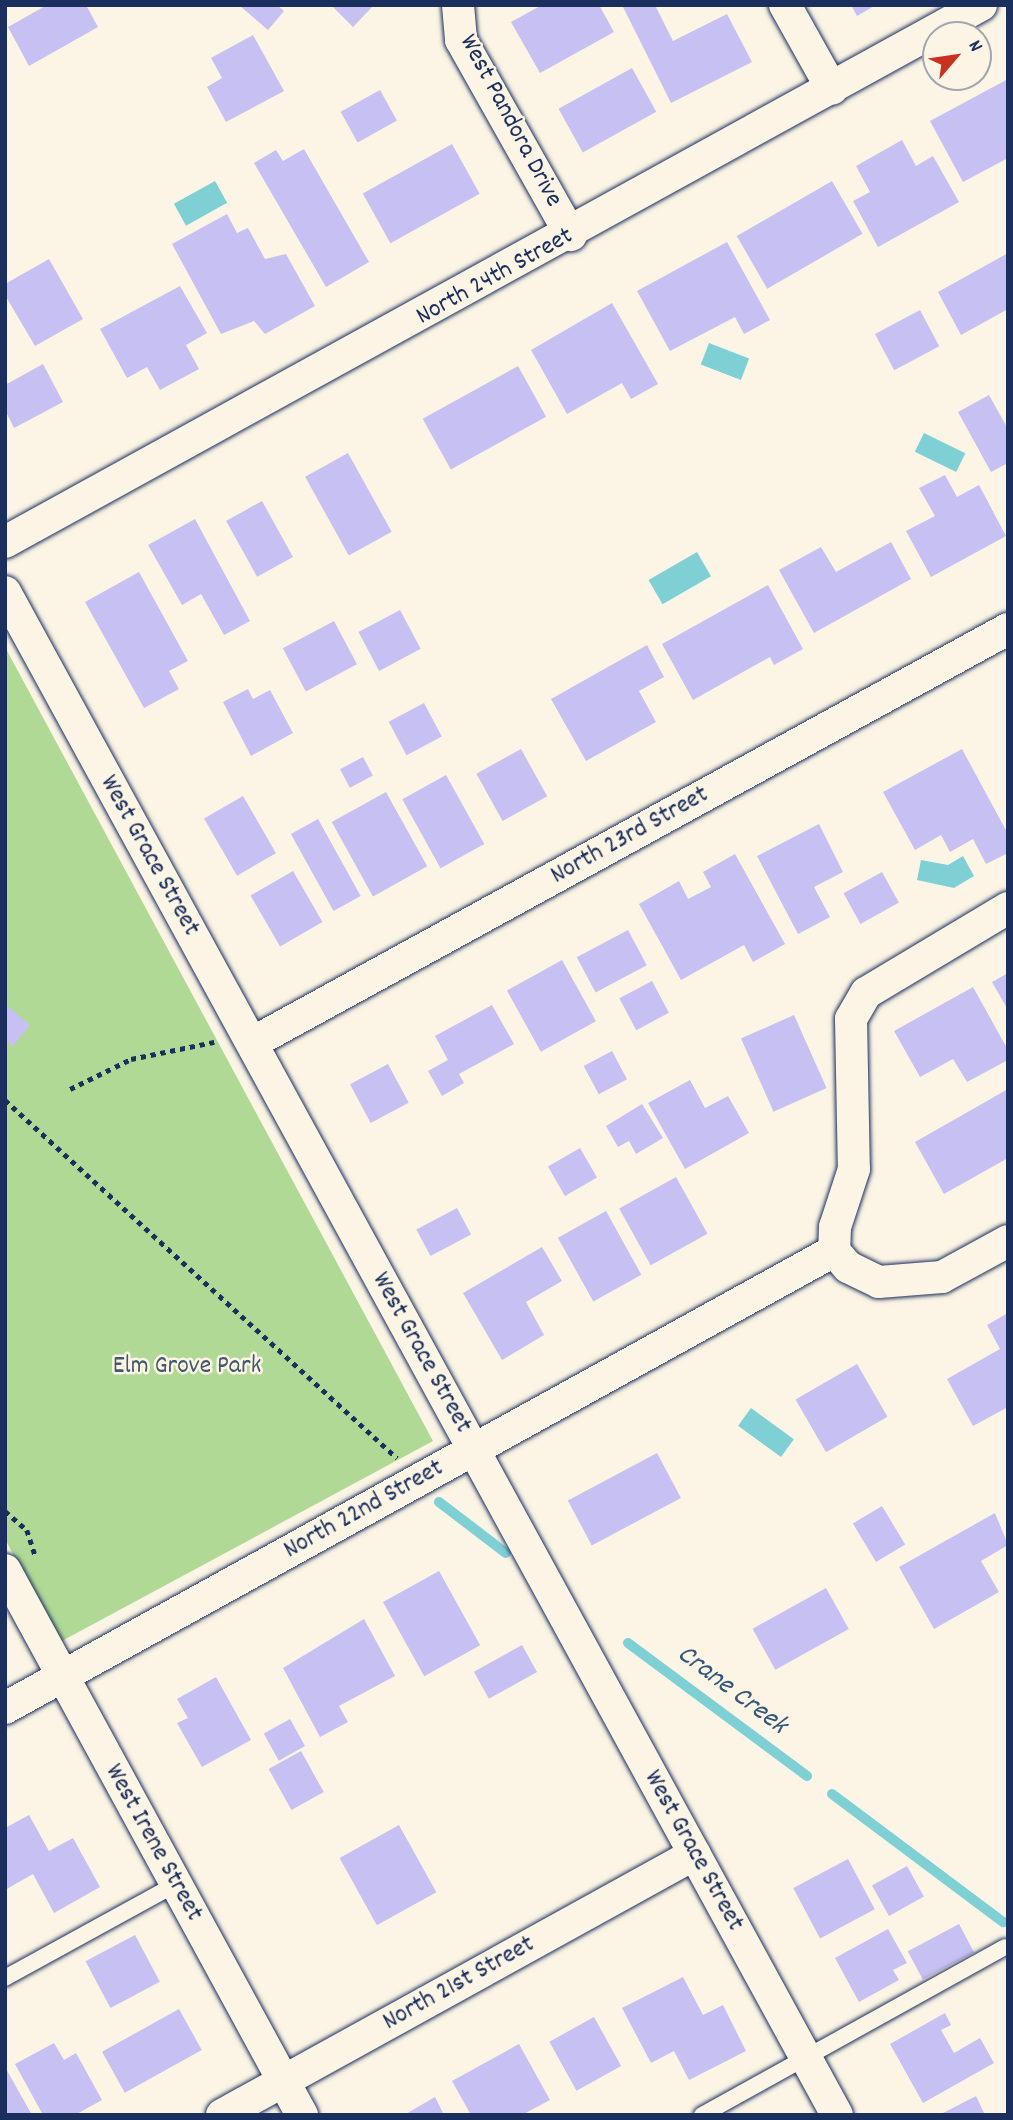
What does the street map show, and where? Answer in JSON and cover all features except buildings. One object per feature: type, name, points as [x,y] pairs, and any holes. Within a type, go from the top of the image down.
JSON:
[{"type":"street","name":"West Pandora Drive","points":[[458,5],[461,40],[571,235]]},
{"type":"street","points":[[785,5],[832,89]]},
{"type":"street","name":"North 24th Street","points":[[5,542],[571,235],[981,5]]},
{"type":"street","name":"West Grace Street","points":[[5,592],[837,2115]]},
{"type":"street","name":"North 23rd Street","points":[[252,1044],[1008,629]]},
{"type":"street","points":[[1008,908],[866,993],[851,1019],[854,1169],[835,1227],[834,1251],[848,1267],[879,1282],[942,1277],[1008,1241]]},
{"type":"street","name":"North 22nd Street","points":[[5,1707],[834,1251]]},
{"type":"street","name":"West Irene Street","points":[[5,1570],[302,2115]]},
{"type":"street","name":"North 21st Street","points":[[222,2115],[695,1854]]},
{"type":"lane","points":[[5,1978],[176,1884]]},
{"type":"lane","points":[[702,2115],[1005,1947]]},
{"type":"path","points":[[70,1089],[145,1055],[214,1042],[252,1044]]},
{"type":"path","points":[[5,1100],[402,1463]]},
{"type":"green space","name":"Elm Grove Park","points":[[5,647],[433,1441],[60,1642],[5,1539]]},
{"type":"water","points":[[215,181],[227,203],[186,226],[174,204]]},
{"type":"water","points":[[709,343],[749,358],[741,380],[701,364]]},
{"type":"water","points":[[924,433],[965,453],[956,472],[915,452]]},
{"type":"water","points":[[697,552],[711,576],[663,604],[649,580]]},
{"type":"water","points":[[963,856],[974,876],[954,888],[917,880],[921,860],[948,865]]},
{"type":"water","points":[[751,1408],[794,1439],[781,1457],[738,1426]]},
{"type":"waterway","name":"Crane Creek","points":[[439,1502],[506,1553]]},
{"type":"waterway","name":"Crane Creek","points":[[628,1643],[807,1776]]},
{"type":"waterway","name":"Crane Creek","points":[[832,1794],[1003,1922]]}]
